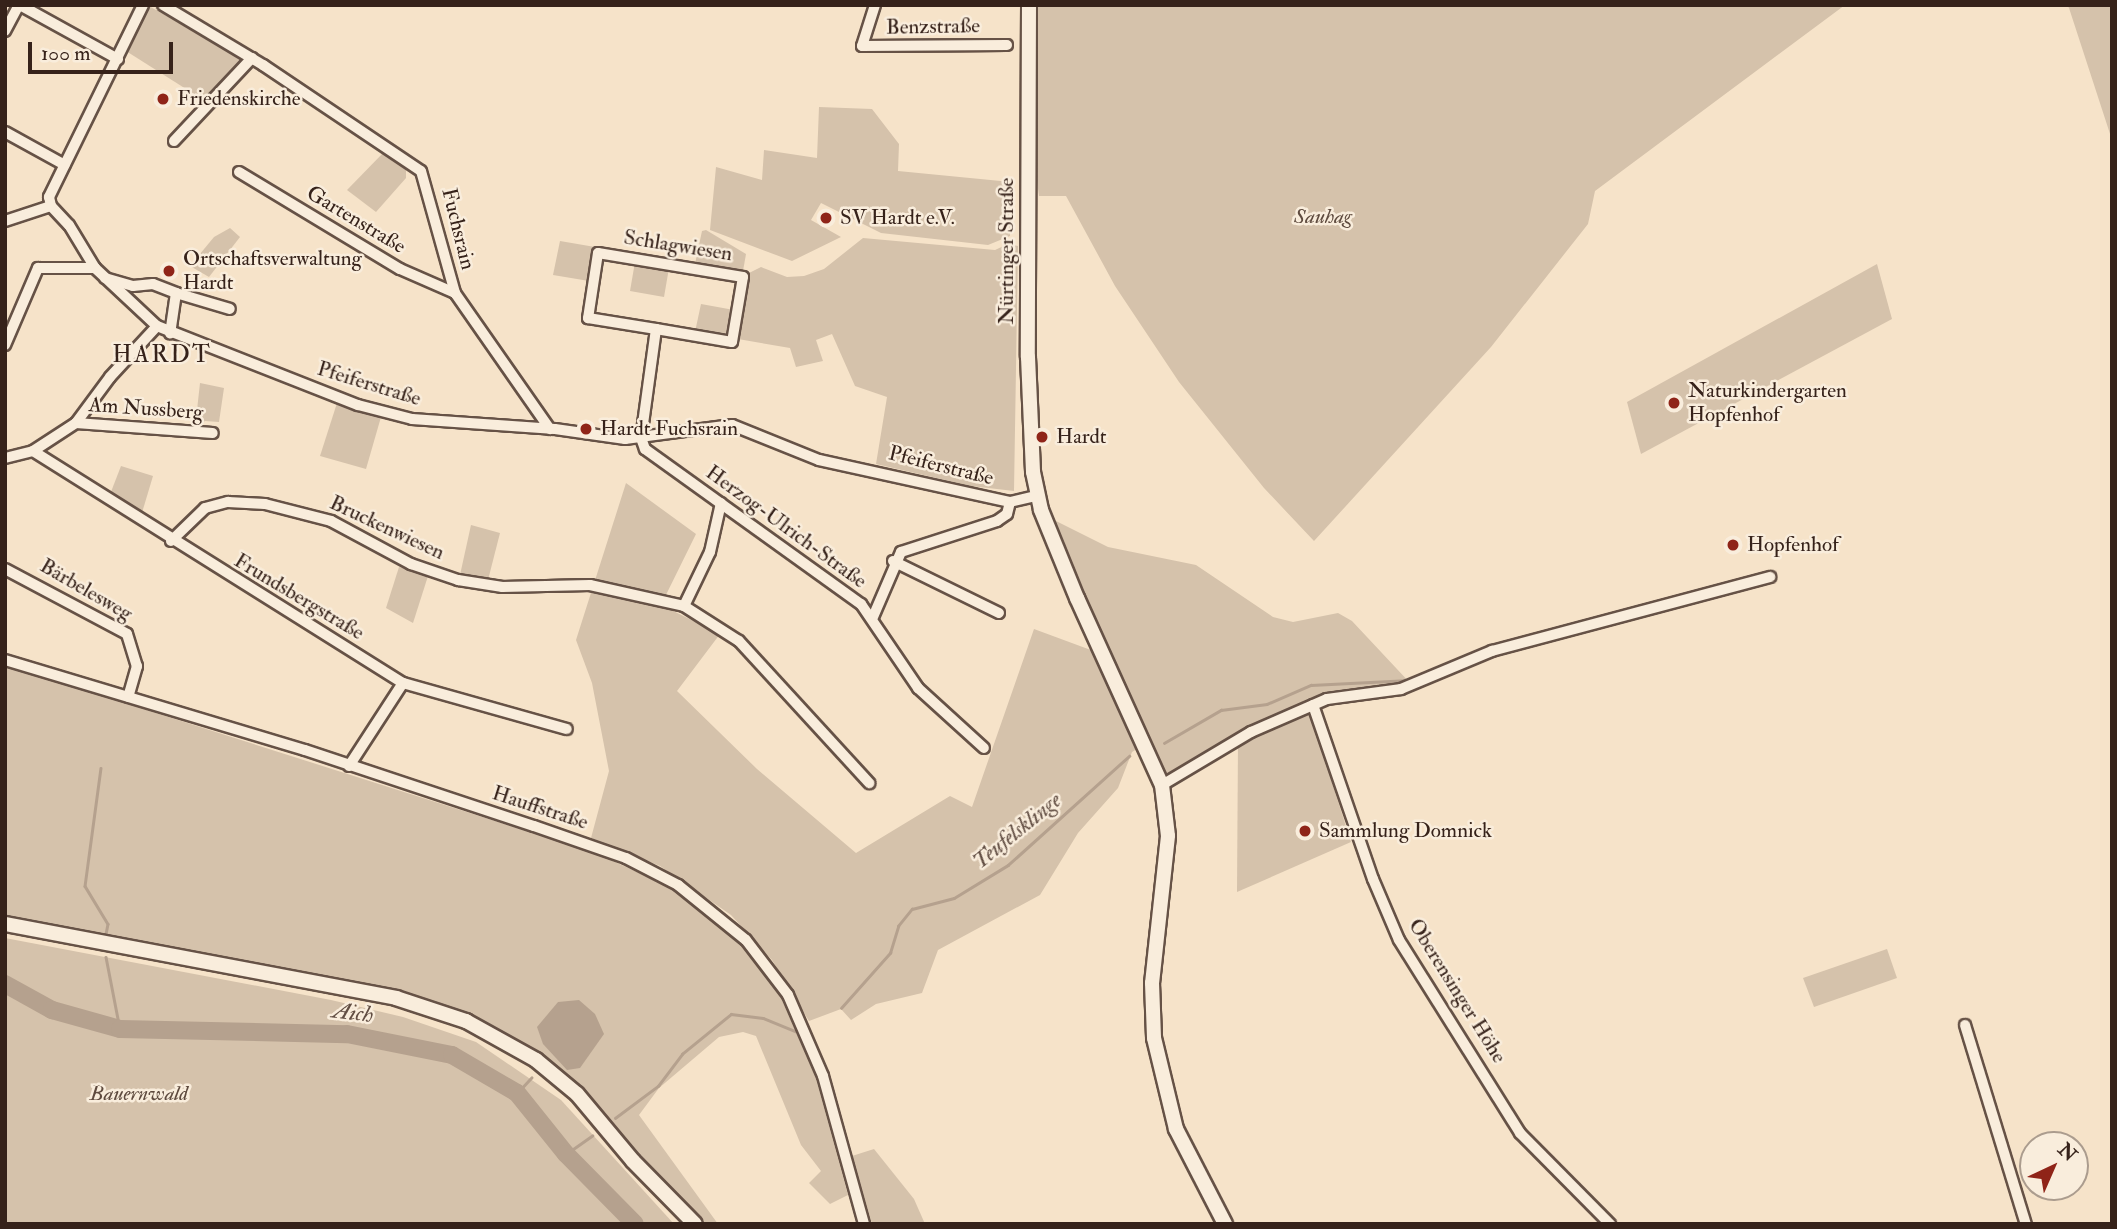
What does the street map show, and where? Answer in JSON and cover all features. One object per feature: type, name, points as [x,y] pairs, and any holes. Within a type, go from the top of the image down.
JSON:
[{"type":"main road","name":"Nürtinger Straße","points":[[1029,5],[1028,370],[1037,496],[1086,619],[1161,785],[1168,836],[1153,972],[1154,1038],[1176,1129],[1225,1224]]},
{"type":"main road","points":[[5,924],[396,998],[466,1021],[536,1060],[577,1094],[633,1161],[695,1224]]},
{"type":"street","points":[[5,31],[20,5],[118,59]]},
{"type":"street","points":[[5,221],[51,206],[50,192],[143,5]]},
{"type":"street","name":"Fuchsrain","points":[[163,5],[252,58],[421,171],[437,241],[455,293],[550,429]]},
{"type":"street","name":"Benzstraße","points":[[875,5],[862,46],[1007,45]]},
{"type":"street","points":[[174,141],[252,58]]},
{"type":"street","points":[[5,132],[65,165]]},
{"type":"street","name":"Gartenstraße","points":[[239,172],[400,270],[455,293]]},
{"type":"street","name":"Pfeiferstraße","points":[[51,206],[69,225],[99,273],[156,326],[170,334],[390,414],[437,423],[550,429],[640,438],[732,425],[819,460],[1010,502],[1037,496]]},
{"type":"street","name":"Schlagwiesen","points":[[598,253],[743,277],[732,342],[656,329],[588,318],[598,253]]},
{"type":"street","points":[[5,345],[38,268],[99,273],[133,286],[153,284],[230,309]]},
{"type":"street","points":[[170,334],[176,293]]},
{"type":"street","points":[[5,458],[33,451],[76,424],[110,377],[156,326]]},
{"type":"street","points":[[640,438],[656,329]]},
{"type":"street","name":"Am Nussberg","points":[[76,424],[213,433]]},
{"type":"street","name":"Herzog-Ulrich-Straße","points":[[640,438],[645,449],[873,617],[918,688],[984,748]]},
{"type":"street","name":"Frundsbergstraße","points":[[33,451],[171,541],[403,683],[566,729]]},
{"type":"street","points":[[873,617],[893,561],[913,545],[997,522],[1007,514],[1010,502]]},
{"type":"street","points":[[684,607],[710,552],[721,503]]},
{"type":"street","name":"Bruckenwiesen","points":[[171,541],[195,514],[217,504],[281,506],[331,522],[411,564],[458,580],[502,587],[590,585],[684,607],[739,641],[869,783]]},
{"type":"street","points":[[893,561],[999,613]]},
{"type":"street","name":"Bärbelesweg","points":[[5,569],[127,634],[137,666],[128,696]]},
{"type":"street","points":[[1161,785],[1251,732],[1313,705],[1343,695],[1401,689],[1492,651],[1770,577]]},
{"type":"street","name":"Hauffstraße","points":[[5,660],[349,766],[626,858],[678,885],[724,918],[768,964],[811,1044],[864,1224]]},
{"type":"street","points":[[349,766],[403,683]]},
{"type":"street","name":"Oberensinger Höhe","points":[[1313,705],[1373,879],[1399,940],[1520,1133],[1610,1224]]},
{"type":"street","points":[[1965,1026],[2026,1224]]},
{"type":"green space","points":[[147,5],[244,59],[205,101],[126,51]]},
{"type":"green space","name":"Sauhag","points":[[1029,5],[1845,5],[1595,191],[1588,224],[1491,347],[1314,541],[1264,488],[1179,382],[1115,286],[1066,196],[1039,196],[1028,117]]},
{"type":"green space","points":[[2067,5],[2112,5],[2112,140],[2069,8]]},
{"type":"green space","points":[[819,107],[872,109],[899,144],[898,171],[1011,182],[1010,236],[988,245],[881,233],[821,203],[811,220],[841,237],[792,261],[710,230],[716,167],[762,180],[764,150],[817,158]]},
{"type":"green space","points":[[384,152],[406,167],[406,178],[376,212],[347,190]]},
{"type":"green space","points":[[230,228],[240,237],[209,277],[190,266],[214,237]]},
{"type":"green space","points":[[706,230],[746,254],[743,271],[695,264],[702,231]]},
{"type":"green space","points":[[863,238],[995,250],[1008,244],[1018,246],[1014,491],[971,486],[876,464],[887,397],[855,386],[832,334],[816,340],[823,361],[796,367],[790,348],[738,339],[749,273],[761,267],[787,277],[804,276],[824,269]]},
{"type":"green space","points":[[560,241],[595,247],[589,281],[553,275]]},
{"type":"green space","points":[[635,262],[669,268],[664,297],[630,291]]},
{"type":"green space","points":[[1877,264],[1892,319],[1641,454],[1627,402]]},
{"type":"green space","points":[[701,304],[734,310],[728,333],[695,332]]},
{"type":"green space","points":[[200,383],[224,388],[219,422],[205,421],[195,428]]},
{"type":"green space","points":[[337,403],[381,417],[366,469],[320,456]]},
{"type":"green space","points":[[121,466],[153,476],[141,516],[109,497]]},
{"type":"green space","points":[[626,483],[696,534],[661,605],[720,634],[677,691],[757,769],[856,853],[950,796],[972,807],[1034,629],[1107,656],[1052,519],[1108,547],[1196,565],[1273,617],[1293,622],[1338,613],[1352,621],[1411,684],[1312,703],[1166,777],[1151,740],[1132,752],[1118,788],[1078,833],[1040,895],[938,950],[922,993],[876,1004],[851,1020],[841,1009],[809,1021],[772,960],[731,915],[660,866],[591,838],[609,771],[592,683],[576,640]]},
{"type":"green space","points":[[471,525],[500,533],[488,580],[460,575]]},
{"type":"green space","points":[[399,567],[428,576],[413,623],[386,608]]},
{"type":"green space","points":[[5,665],[596,853],[684,894],[749,952],[776,987],[815,1074],[848,1195],[830,1204],[809,1183],[821,1171],[801,1145],[756,1036],[743,1032],[719,1037],[659,1088],[639,1115],[718,1224],[701,1224],[661,1186],[585,1095],[465,1015],[5,919]]},
{"type":"green space","points":[[1310,713],[1351,842],[1237,892],[1238,742]]},
{"type":"green space","name":"Bauernwald","points":[[5,938],[331,1000],[403,1017],[476,1042],[561,1100],[674,1224],[5,1224]]},
{"type":"green space","points":[[1887,949],[1897,978],[1814,1007],[1803,978]]},
{"type":"green space","points":[[874,1149],[914,1199],[925,1224],[872,1224],[852,1156]]},
{"type":"shaded area","points":[[579,1000],[595,1014],[604,1034],[580,1068],[567,1070],[543,1044],[537,1027],[558,1002]]},
{"type":"waterway","name":"Teufelsklinge","points":[[1164,743],[1221,710],[1267,704],[1311,685],[1410,680]]},
{"type":"waterway","name":"Teufelsklinge","points":[[841,1008],[890,953],[898,926],[912,909],[954,898],[1008,865],[1129,756]]},
{"type":"waterway","points":[[101,768],[85,886],[108,924],[106,934]]},
{"type":"waterway","points":[[106,957],[120,1029]]},
{"type":"waterway","name":"Aich","points":[[5,984],[52,1010],[120,1029],[347,1034],[452,1055],[517,1093],[566,1154],[635,1224]]},
{"type":"waterway","name":"Teufelsklinge","points":[[615,1118],[658,1086],[682,1054],[731,1014],[763,1018],[795,1031]]},
{"type":"waterway","points":[[517,1093],[531,1078]]},
{"type":"waterway","name":"Teufelsklinge","points":[[566,1154],[592,1136]]},
{"type":"place","name":"Friedenskirche","points":[[163,99]]},
{"type":"place","name":"SV Hardt e.V.","points":[[826,218]]},
{"type":"place","name":"Ortschaftsverwaltung Hardt","points":[[169,271]]},
{"type":"place","name":"Naturkindergarten Hopfenhof","points":[[1674,403]]},
{"type":"place","name":"Hardt Fuchsrain","points":[[586,429]]},
{"type":"place","name":"Hardt","points":[[1042,437]]},
{"type":"place","name":"Hopfenhof","points":[[1733,545]]},
{"type":"place","name":"Sammlung Domnick","points":[[1305,831]]},
{"type":"district","name":"HARDT","points":[[162,355]]}]
